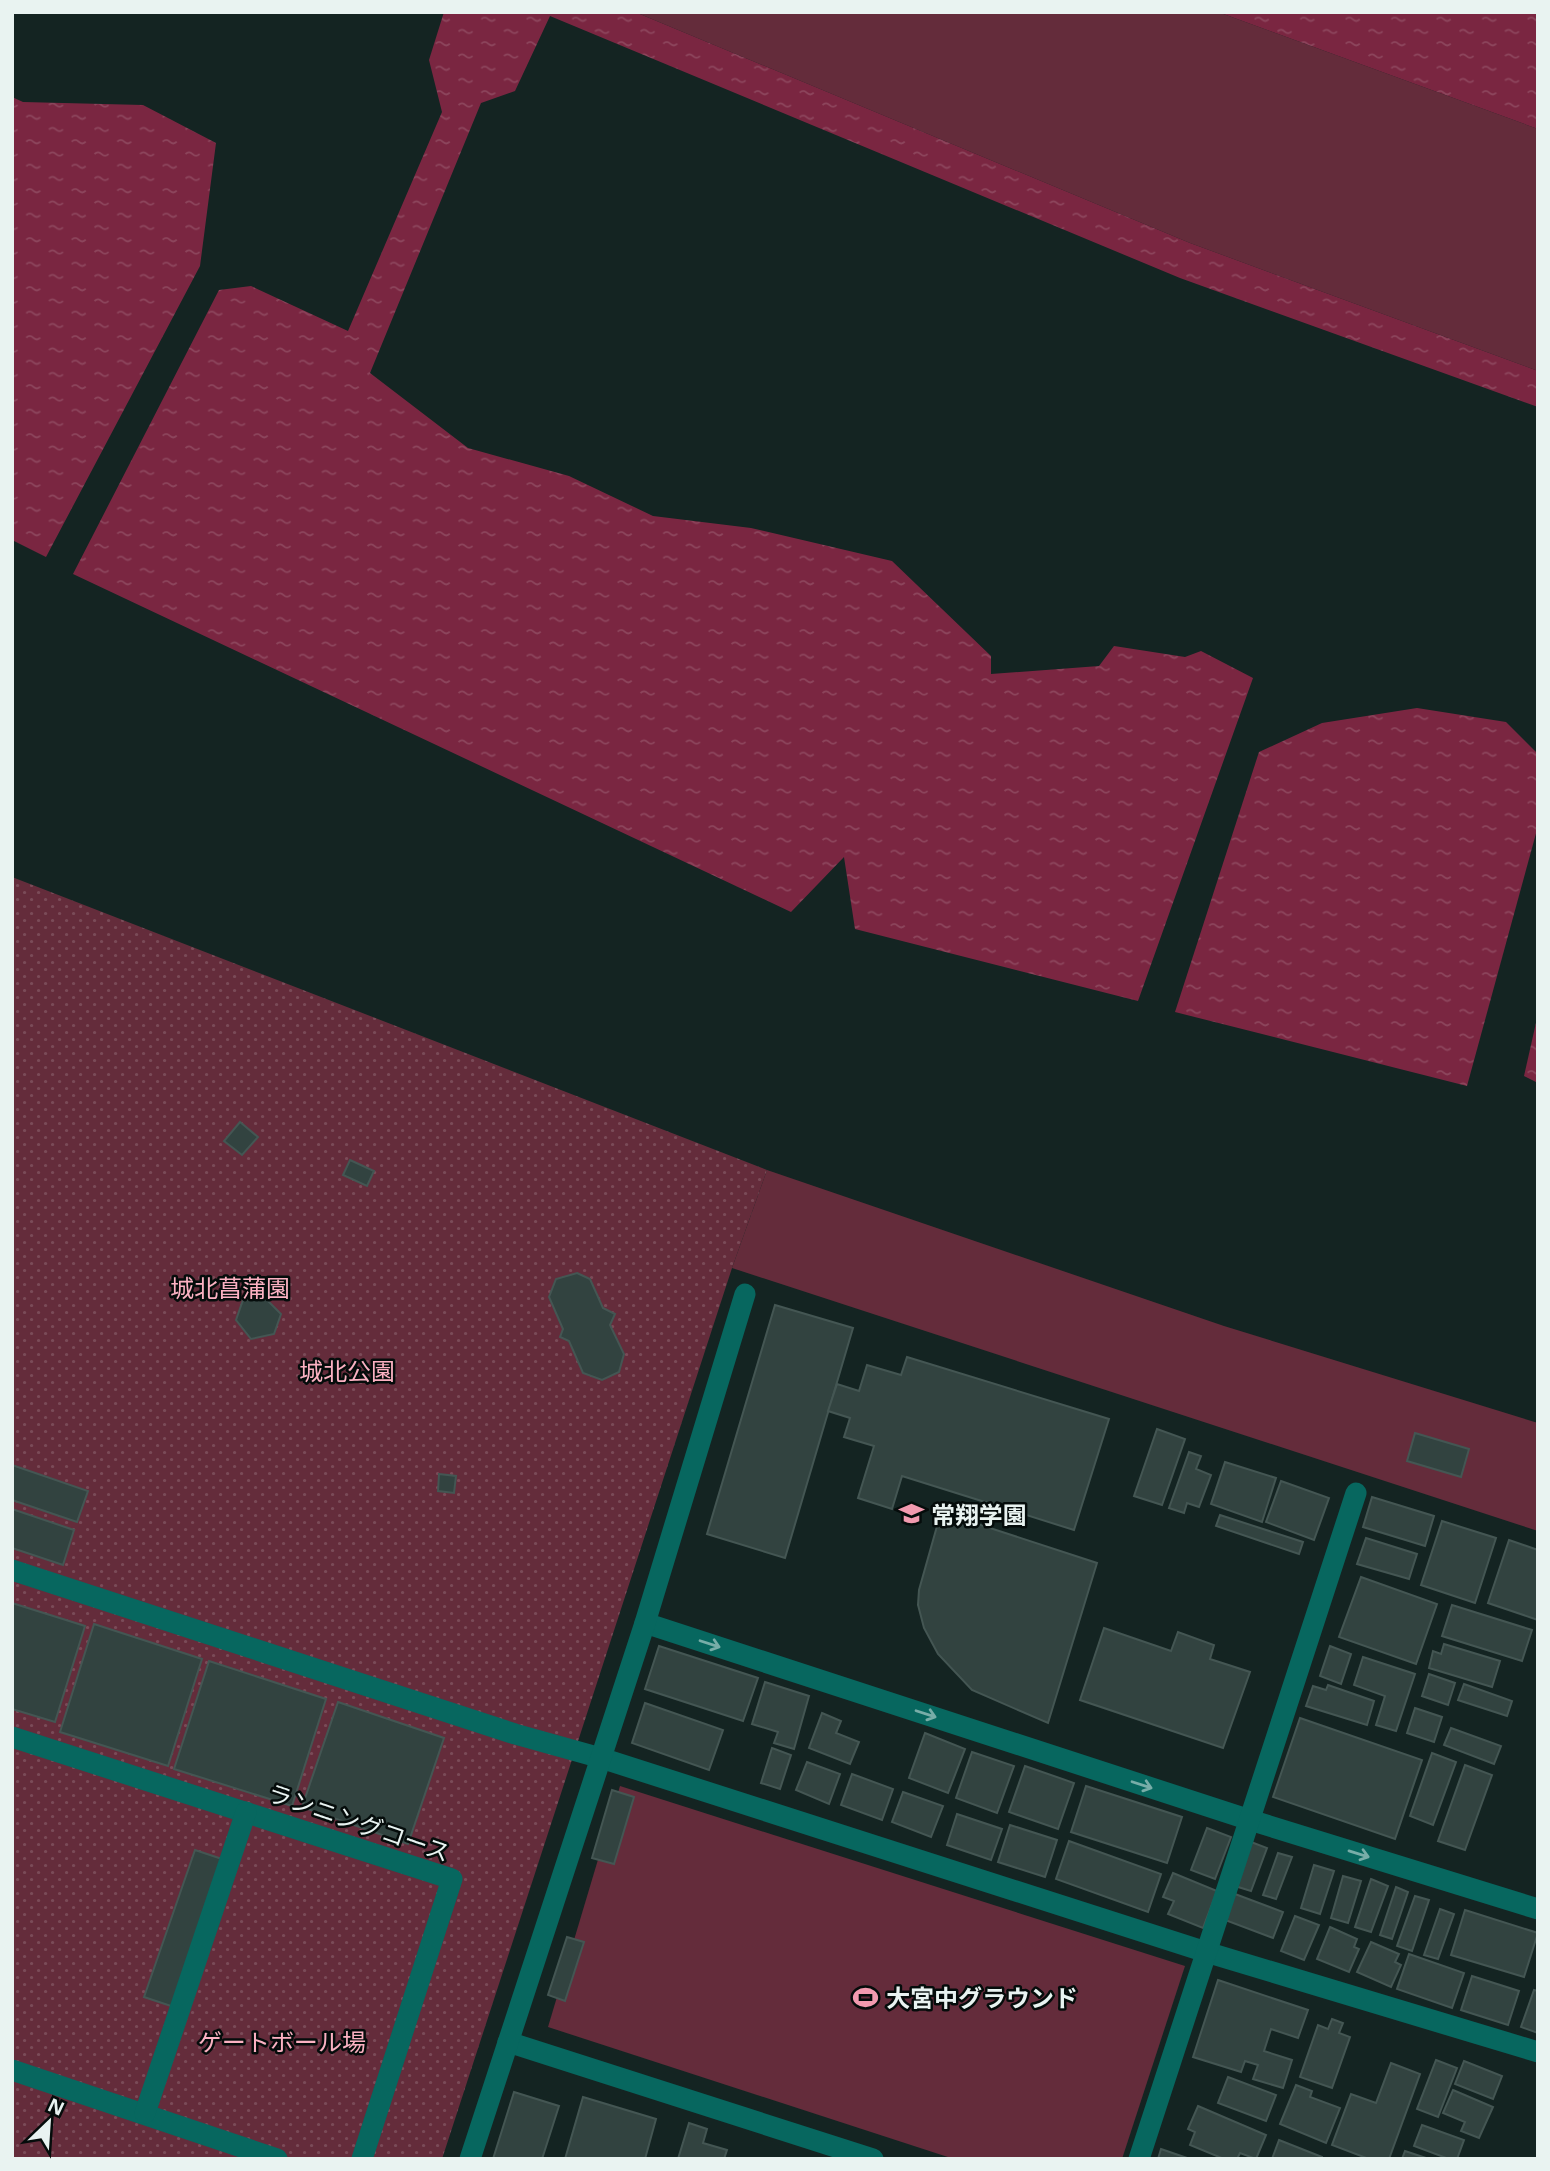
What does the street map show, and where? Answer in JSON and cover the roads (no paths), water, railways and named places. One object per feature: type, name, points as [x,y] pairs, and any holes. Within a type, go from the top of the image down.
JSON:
[{"type":"street","points":[[470,2159],[645,1623],[745,1294]]},
{"type":"street","points":[[1139,2159],[1356,1493]]},
{"type":"street","points":[[12,1570],[515,1734],[601,1758],[1206,1952],[1538,2052]]},
{"type":"street","points":[[645,1623],[1250,1820],[1538,1909]]},
{"type":"street","name":"ランニングコース","points":[[12,1737],[452,1879],[362,2159]]},
{"type":"street","points":[[145,2113],[246,1812]]},
{"type":"street","points":[[508,2042],[873,2159]]},
{"type":"street","points":[[12,2070],[277,2159]]},
{"type":"water","points":[[444,12],[635,12],[1190,243],[1538,371],[1538,407],[1180,278],[550,16],[515,91],[481,103],[370,373],[468,448],[569,476],[653,516],[751,528],[892,561],[991,656],[991,674],[1099,666],[1114,646],[1185,657],[1201,651],[1253,678],[1138,1001],[855,929],[844,857],[791,912],[73,574],[219,290],[251,286],[348,331],[442,112],[429,60]]},
{"type":"water","points":[[1218,12],[1538,12],[1538,129]]},
{"type":"water","points":[[12,97],[23,102],[143,105],[216,143],[200,266],[46,557],[12,540]]},
{"type":"water","points":[[1417,708],[1506,722],[1538,754],[1538,826],[1467,1086],[1175,1012],[1259,752],[1322,723]]},
{"type":"water","points":[[1538,1014],[1538,1083],[1524,1076]]},
{"type":"place","name":"常翔学園","points":[[911,1514]]},
{"type":"place","name":"大宮中グラウンド","points":[[866,1997]]},
{"type":"park label","name":"城北菖蒲園","points":[[230,1287]]},
{"type":"park label","name":"城北公園","points":[[347,1370]]},
{"type":"park label","name":"ゲートボール場","points":[[282,2041]]}]
